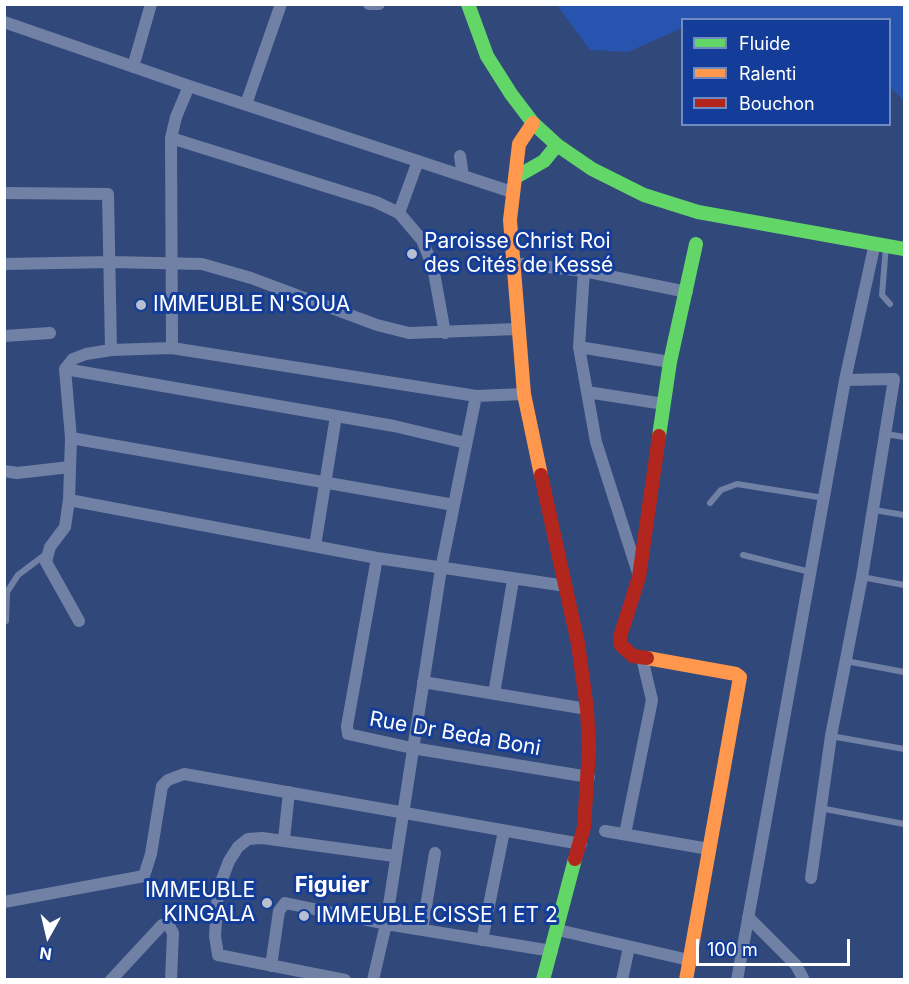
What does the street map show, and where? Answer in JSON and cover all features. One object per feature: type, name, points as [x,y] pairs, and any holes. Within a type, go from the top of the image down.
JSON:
[{"type":"street","points":[[133,67],[151,4]]},
{"type":"street","points":[[246,104],[281,4]]},
{"type":"street","points":[[369,4],[379,4]]},
{"type":"street","points":[[468,4],[487,56],[533,123],[557,145],[619,183],[674,205],[740,220],[904,249]]},
{"type":"street","points":[[4,22],[189,86],[423,160],[512,192]]},
{"type":"street","points":[[172,348],[171,138],[176,117],[189,86]]},
{"type":"street","points":[[533,123],[519,144],[512,192],[510,220],[518,329],[524,394],[566,586],[587,709],[589,777],[581,844],[543,980]]},
{"type":"street","points":[[171,138],[376,202],[399,213],[422,240],[433,267],[445,333]]},
{"type":"street","points":[[516,177],[544,161],[557,145]]},
{"type":"street","points":[[460,156],[463,176]]},
{"type":"street","points":[[399,213],[423,160]]},
{"type":"street","points":[[4,193],[108,194],[111,350]]},
{"type":"street","points":[[686,980],[740,677],[736,674],[633,656],[621,645],[620,638],[639,577],[670,362],[696,244]]},
{"type":"street","points":[[737,980],[845,380],[881,244]]},
{"type":"street","points":[[4,264],[110,262],[202,264],[251,278],[377,325],[409,333],[518,329]]},
{"type":"street","points":[[513,263],[584,271],[687,292]]},
{"type":"street","points":[[584,271],[579,347],[586,392],[596,442],[639,577]]},
{"type":"street","points":[[4,336],[50,333]]},
{"type":"street","points":[[579,347],[670,362]]},
{"type":"street","points":[[79,621],[46,562],[47,554],[65,527],[69,500],[71,438],[65,369],[73,359],[111,350],[172,348],[476,396],[524,394]]},
{"type":"street","points":[[65,369],[336,416],[466,443]]},
{"type":"street","points":[[811,879],[819,808],[874,510],[894,379],[845,380]]},
{"type":"street","points":[[586,392],[664,404]]},
{"type":"street","points":[[373,980],[386,924],[394,856],[441,569],[476,396]]},
{"type":"street","points":[[315,546],[336,416]]},
{"type":"street","points":[[71,438],[454,505]]},
{"type":"street","points":[[4,471],[17,473],[70,467]]},
{"type":"street","points":[[69,500],[377,558],[513,580],[566,586]]},
{"type":"street","name":"Rue Dr Beda Boni","points":[[377,558],[347,726],[348,734],[412,748],[589,777]]},
{"type":"street","points":[[494,694],[513,580]]},
{"type":"street","points":[[625,834],[652,700],[642,658]]},
{"type":"street","points":[[423,682],[587,709]]},
{"type":"street","points":[[4,902],[144,876],[151,854],[162,786],[184,774],[581,844]]},
{"type":"street","points":[[284,839],[289,792]]},
{"type":"street","points":[[482,940],[504,831]]},
{"type":"street","points":[[604,831],[709,849]]},
{"type":"street","points":[[345,980],[218,955],[215,936],[218,890],[229,861],[238,847],[248,839],[284,839],[394,856]]},
{"type":"street","points":[[422,930],[435,853]]},
{"type":"street","points":[[271,966],[280,908],[285,903],[386,924],[552,951]]},
{"type":"street","points":[[748,917],[783,950],[804,980]]},
{"type":"street","points":[[112,979],[162,925],[168,924],[171,925],[173,933],[171,980]]},
{"type":"street","points":[[558,930],[689,960]]},
{"type":"street","points":[[622,980],[629,947]]},
{"type":"lane","points":[[881,244],[882,295],[890,304]]},
{"type":"lane","points":[[886,434],[904,437]]},
{"type":"lane","points":[[710,503],[721,490],[737,484],[824,498]]},
{"type":"lane","points":[[874,510],[904,516]]},
{"type":"lane","points":[[6,621],[7,592],[18,575],[47,554]]},
{"type":"lane","points":[[743,555],[810,572]]},
{"type":"lane","points":[[862,577],[904,585]]},
{"type":"lane","points":[[845,661],[904,672]]},
{"type":"lane","points":[[831,736],[904,749]]},
{"type":"lane","points":[[819,808],[904,824]]},
{"type":"shaded area","points":[[557,5],[904,5],[904,101],[891,88],[891,18],[681,18],[681,28],[628,52],[590,50]]},
{"type":"traffic: fast","points":[[468,4],[487,56],[511,94],[533,123],[557,145],[592,169],[644,195],[698,212],[904,249]]},
{"type":"traffic: fast","points":[[516,177],[544,161],[557,145]]},
{"type":"traffic: fast","points":[[659,436],[670,362],[696,244]]},
{"type":"traffic: fast","points":[[543,980],[575,859]]},
{"type":"traffic: slow","points":[[533,123],[519,144],[510,220],[524,394],[541,475]]},
{"type":"traffic: slow","points":[[647,658],[736,674],[740,677],[686,980]]},
{"type":"traffic: jam","points":[[647,658],[633,656],[621,645],[620,637],[639,577],[659,436]]},
{"type":"traffic: jam","points":[[541,475],[578,644],[587,709],[589,748],[584,827],[575,859]]},
{"type":"place","name":"Paroisse Christ Roi des Cités de Kessé","points":[[412,254]]},
{"type":"place","name":"IMMEUBLE N'SOUA","points":[[141,305]]},
{"type":"place","name":"IMMEUBLE KINGALA","points":[[267,903]]},
{"type":"place","name":"IMMEUBLE CISSE 1 ET 2","points":[[304,916]]},
{"type":"district","name":"Figuier","points":[[332,885]]}]
